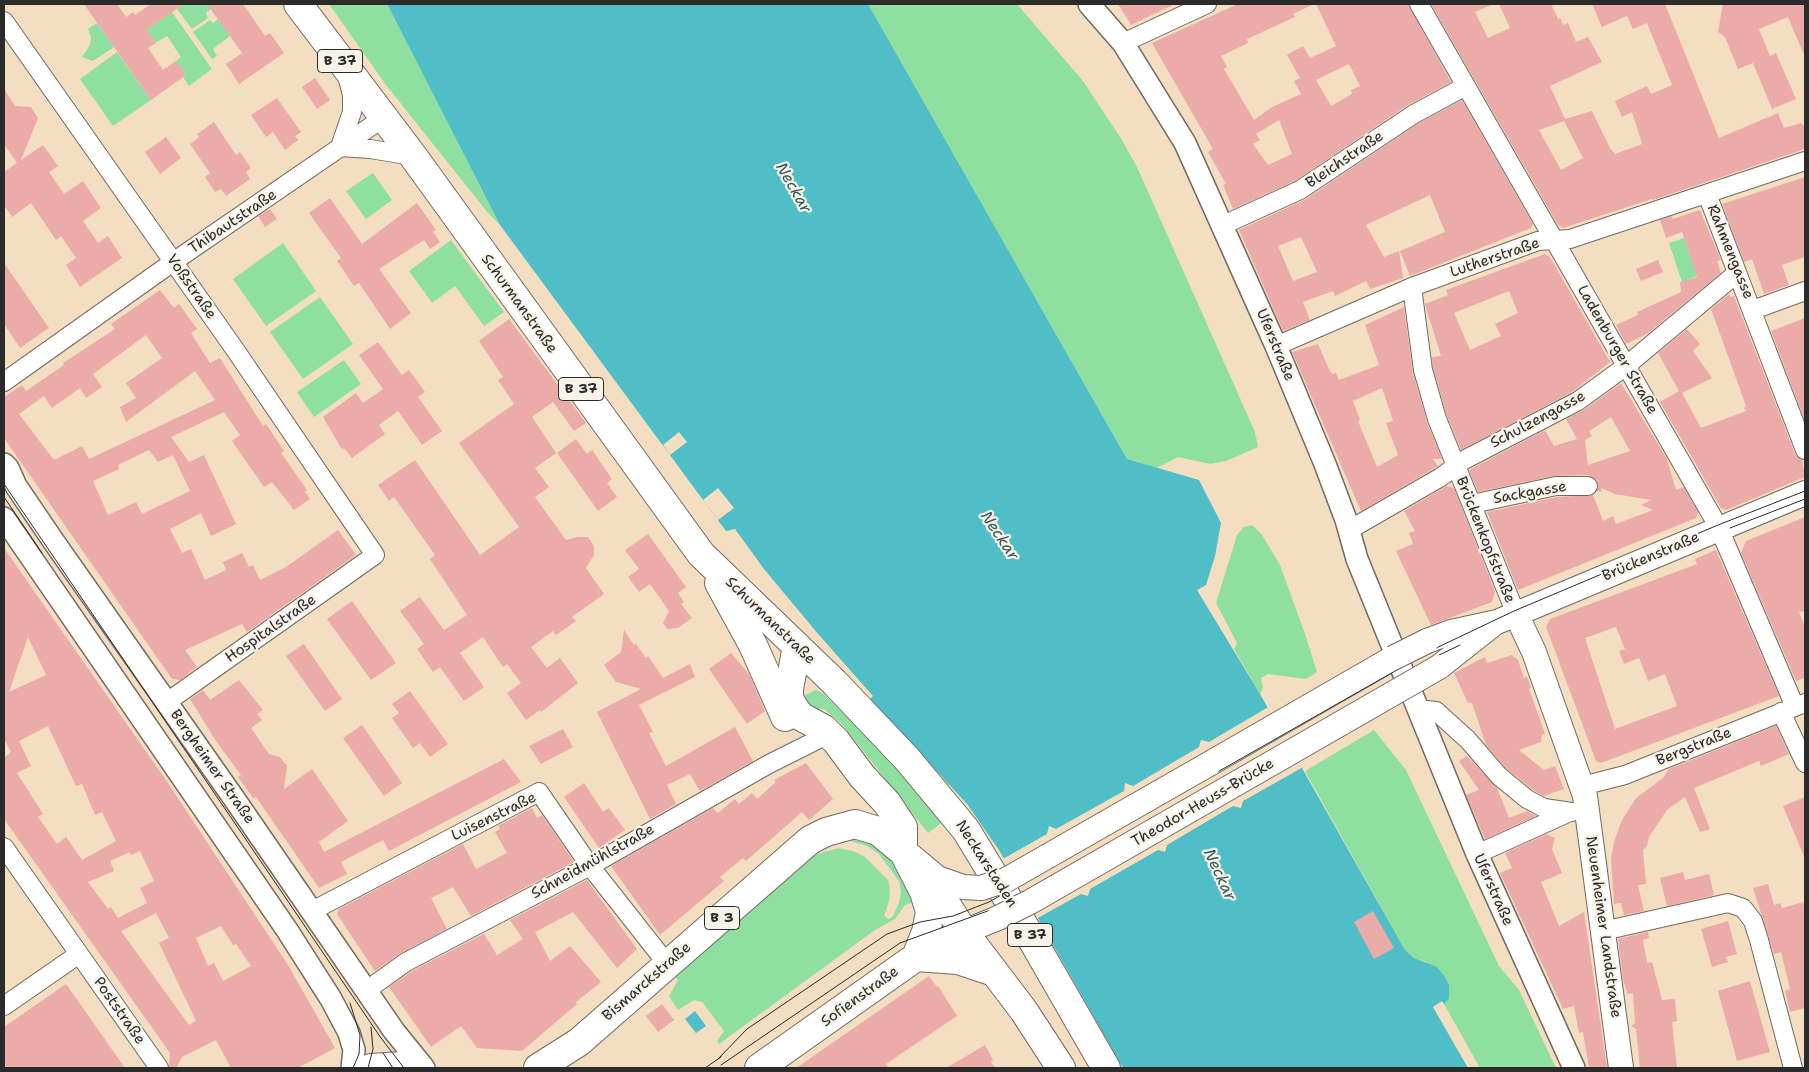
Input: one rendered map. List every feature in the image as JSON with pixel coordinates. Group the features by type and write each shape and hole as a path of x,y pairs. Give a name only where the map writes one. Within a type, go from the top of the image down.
{"main road":[{"name":"Schurmanstraße","path":"298,4 412,156 701,554 834,682"},
{"name":"Brückenstraße","path":"1428,641 1451,632 1506,618 1805,492"},
{"path":"701,554 754,645 787,722 819,742 862,776 899,820 904,835 903,851 930,906 930,921 916,956 958,960 994,972"},
{"name":"Brückenstraße","path":"1439,667 1506,618"},
{"name":"Brückenkopfstraße","path":"1506,618 1534,652 1582,786"},
{"name":"Theodor-Heuss-Brücke","path":"932,876 963,887 981,888 1006,880 1385,663 1428,641"},
{"path":"797,646 789,689 790,699 794,710 800,716 824,730 819,742"},
{"name":"Theodor-Heuss-Brücke","path":"964,932 1030,902 1439,667"},
{"path":"794,710 798,691 806,682 816,680 834,682"},
{"name":"Neckarstaden","path":"834,682 908,760 966,830 1026,929 1106,1068"},
{"path":"862,776 865,805 855,824 878,831 932,876 946,904 964,932 1024,1011 1061,1068"},
{"name":"Neuenheimer Landstraße","path":"1582,786 1579,810 1603,931 1621,1068"},
{"name":"Bismarckstraße","path":"538,1068 579,1042 810,840 826,832 855,824"},
{"name":"Sofienstraße","path":"759,1068 916,956 964,932"},
{"path":"371,1068 413,1068"}],"street":[{"name":"Uferstraße","path":"1089,4 1122,43 1185,143 1276,346 1325,464 1349,530 1357,559 1427,710 1477,854 1574,1068"},
{"path":"1122,43 1207,4"},
{"name":"Ladenburger Straße","path":"1418,4 1719,528 1794,707 1805,763"},
{"name":"Voßstraße","path":"4,21 375,555"},
{"path":"344,66 352,95 352,112 340,147 370,149 412,156"},
{"name":"Bleichstraße","path":"1221,226 1300,190 1414,114 1464,86"},
{"name":"Thibautstraße","path":"4,382 173,262 383,118"},
{"name":"Lutherstraße","path":"1276,346 1412,287 1538,241 1570,239 1805,162"},
{"name":"Rahmengasse","path":"1707,194 1805,450"},
{"name":"Schulzengasse","path":"1349,530 1455,466 1578,401 1626,366 1737,274"},
{"name":"Brückenkopfstraße","path":"1412,287 1418,343 1426,385 1455,466 1472,504 1506,618"},
{"name":"Rahmengasse","path":"1753,310 1805,291"},
{"name":"Bergheimer Straße","path":"4,464 8,468 16,486 54,542 367,990 394,1030 413,1068"},
{"name":"Sackgasse","path":"1472,504 1556,486 1588,486"},
{"name":"Bergheimer Straße","path":"4,518 287,930 331,999 345,1024 354,1050 352,1068"},
{"name":"Hospitalstraße","path":"167,702 375,555"},
{"name":"Bergstraße","path":"1582,786 1625,774 1794,707"},
{"name":"Uferstraße","path":"1427,710 1468,740 1514,790 1544,808 1579,810"},
{"name":"Schneidmühlstraße","path":"367,990 406,962 588,862 819,742"},
{"name":"Luisenstraße","path":"312,911 539,792 588,862 668,965"},
{"path":"1477,854 1579,810"},
{"name":"Poststraße","path":"4,847 159,1068"},
{"path":"1603,931 1728,903 1743,908 1753,921 1759,940 1793,1068"},
{"path":"4,1006 78,954"}],"green space":[{"path":"184,4 207,4 211,9 206,13 208,18 192,29 177,9"},
{"path":"329,4 387,4 500,225 488,213 386,85"},
{"path":"868,4 1017,4 1083,81 1122,140 1137,167 1255,432 1258,447 1226,461 1210,464 1178,457 1157,468 1127,459"},
{"path":"172,12 212,69 189,86 183,77 186,75 176,61 181,57 167,36 155,43 146,30"},
{"path":"218,19 230,36 213,49 217,56 212,59 193,32 210,20 213,23"},
{"path":"97,23 114,47 93,61 82,57 90,45 91,37 88,29"},
{"path":"117,52 151,100 113,126 80,79"},
{"path":"373,173 392,200 366,219 346,191"},
{"path":"1684,238 1697,276 1682,282 1669,243"},
{"path":"451,240 504,312 484,326 455,286 432,303 409,271"},
{"path":"283,243 316,291 266,326 233,279"},
{"path":"320,297 353,344 303,379 270,332"},
{"path":"344,360 361,384 314,417 297,392"},
{"path":"1252,525 1262,535 1280,565 1317,672 1306,679 1268,674 1261,678 1263,688 1260,694 1234,649 1237,643 1216,603 1237,535 1244,527"},
{"path":"816,690 823,693 900,771 943,822 928,833 841,723 824,709 812,710 803,701 805,695"},
{"path":"1374,730 1406,770 1499,966 1519,990 1556,1068 1480,1068 1444,1004 1449,999 1426,962 1414,958 1405,950 1305,771"},
{"path":"848,835 871,841 889,856 900,870 914,902 905,905 895,919 875,930 719,1044 717,1041 724,1031 702,1002 694,1000 678,1010 669,996 678,980 673,974 814,855 838,848 853,851 865,857 888,880 890,890 889,901 884,916 889,919 893,916 899,903 901,891 899,881 878,853 867,846 847,840"}],"water":[{"name":"Neckar","path":"387,4 868,4 1127,459 1199,480 1221,523 1215,556 1206,585 1197,590 1260,694 1405,950 1414,958 1437,967 1445,977 1449,985 1449,999 1444,1004 1442,1001 1433,1007 1468,1068 1123,1068 999,850 967,804 870,699 873,696 764,569 735,529 726,531 500,225"},
{"path":"695,1011 706,1026 696,1033 685,1019"}],"pier":[{"path":"679,432 687,442 670,455 663,445"},
{"path":"718,488 734,508 718,520 703,500"},
{"path":"1270,706 1305,766 1243,801 1241,808 1233,806 1167,845 1165,852 1158,850 1090,889 1088,896 1081,894 1036,919 1001,860 1047,834 1049,826 1056,829 1124,791 1125,783 1133,786 1199,747 1201,740 1209,742"}],"building":[{"path":"84,4 117,4 126,17 133,12 135,15 151,4 184,4 146,30 156,43 148,48 163,70 176,61 186,75 151,100"},
{"path":"207,4 243,4 265,36 270,33 284,53 239,84 226,64 242,53"},
{"path":"1118,4 1175,4 1131,25"},
{"path":"1238,4 1314,4 1293,14 1295,17 1247,39 1248,43 1221,56 1227,67 1224,69 1254,120 1272,107 1301,94 1294,81 1300,78 1287,55 1303,46 1310,58 1336,46 1316,4 1408,4 1451,82 1408,105 1295,181 1233,209 1223,185 1226,184 1208,152 1213,149 1152,43","holes":["1349,64 1360,86 1351,90 1352,94 1331,106 1316,80","1279,120 1292,154 1268,165 1253,144 1260,140 1256,134"]},
{"path":"1431,4 1493,4 1475,12 1488,38 1510,28 1499,4 1551,4 1563,25 1568,23 1576,42 1588,37 1602,62 1550,86 1565,119 1592,111 1610,148 1615,154 1642,144 1632,112 1622,117 1615,101 1647,86 1651,94 1672,85 1647,23 1633,29 1627,16 1602,27 1592,4 1665,4 1719,138 1778,113 1784,128 1801,123 1805,127 1805,149 1563,228 1558,225","holes":["1564,121 1583,158 1561,170 1539,130"]},
{"path":"1723,4 1805,4 1805,57 1788,17 1759,29 1770,56 1776,53 1796,99 1772,109 1753,63 1738,69 1725,37 1718,32"},
{"path":"315,78 330,100 317,109 302,87"},
{"path":"4,89 15,106 31,107 38,118 21,160 43,145 58,166 49,172 64,194 83,181 101,208 83,221 98,243 108,236 122,258 80,287 66,265 76,258 61,236 56,240 31,203 12,217 4,205 4,172 17,163 4,144"},
{"path":"277,98 301,132 295,136 298,140 285,150 273,132 266,137 251,115"},
{"path":"1462,100 1533,224 1531,228 1410,276 1400,251 1445,232 1430,195 1366,225 1384,257 1399,251 1403,278 1370,289 1366,281 1335,296 1333,291 1303,302 1310,320 1283,331 1239,230 1306,199 1419,123","holes":["1301,237 1317,272 1293,281 1278,246"]},
{"path":"214,122 236,155 240,152 251,168 246,172 250,179 226,196 221,189 215,192 205,177 210,173 190,144 199,137 197,134"},
{"path":"166,137 181,158 160,174 145,152"},
{"path":"1805,177 1805,257 1782,265 1789,285 1764,294 1752,259 1744,262 1722,204"},
{"path":"330,198 362,244 417,203 436,230 433,232 440,242 430,249 424,240 379,269 411,313 390,329 359,283 354,286 337,261 341,258 309,213"},
{"path":"270,209 277,219 265,227 258,216"},
{"path":"1700,210 1721,260 1717,261 1721,273 1647,334 1626,344 1616,325 1638,315 1637,312 1681,292 1680,282 1697,277 1682,232 1666,238 1660,220 1672,216 1673,219"},
{"path":"1545,254 1550,257 1610,362 1572,392 1461,450 1447,416 1433,368 1432,357 1441,356 1425,304 1448,295 1446,290","holes":["1509,291 1518,313 1495,324 1501,336 1470,350 1454,313"]},
{"path":"1658,260 1663,272 1641,281 1636,269"},
{"path":"4,263 49,328 20,348 4,324"},
{"path":"160,290 174,308 179,304 197,329 191,333 210,363 220,358 263,426 266,424 284,451 281,453 307,490 305,492 310,499 294,510 272,482 264,487 232,441 240,435 224,412 171,437 189,462 204,455 236,524 211,536 201,513 170,529 182,553 191,549 205,580 226,570 223,562 242,553 249,567 253,565 260,580 286,567 338,530 356,555 247,632 242,624 185,650 197,667 180,680 172,679 4,438 4,397 22,385 26,391 64,365 63,363 115,329 111,324","holes":["146,335 162,358 126,383 136,398 120,407 126,422 195,371 215,400 89,459 82,446 54,460 19,414 44,396 52,408 80,388 86,398 102,387 93,374","149,450 158,462 173,455 190,491 142,514 136,502 108,515 93,481 119,469 118,465"]},
{"path":"1729,294 1730,297 1734,296 1795,454 1802,460 1805,477 1726,510 1721,508 1660,402 1679,391 1658,353 1687,329 1700,344 1693,351 1712,378 1682,393 1701,428 1746,411 1744,408 1746,406 1711,309"},
{"path":"1404,307 1413,373 1427,422 1442,459 1433,459 1438,466 1361,511 1292,352 1318,344 1332,374 1336,373 1339,380 1379,365 1365,325","holes":["1382,388 1393,421 1386,423 1398,455 1377,467 1358,421 1360,420 1353,401"]},
{"path":"1805,318 1805,421 1771,331"},
{"path":"509,319 586,423 574,431 553,402 532,417 556,453 535,468 549,487 535,497 566,540 588,537 594,546 594,555 586,568 604,594 572,617 576,621 556,635 553,631 531,647 547,668 560,658 578,683 541,712 540,710 526,720 507,693 521,683 507,664 503,667 483,637 460,653 484,687 464,701 440,667 433,672 417,649 424,644 400,611 420,597 444,630 467,615 430,559 435,555 394,497 389,501 378,485 415,460 480,555 519,527 459,443 514,404 498,380 503,377 479,341"},
{"path":"378,342 402,375 409,370 425,392 418,397 442,431 422,445 398,411 379,425 385,434 352,458 345,449 341,448 323,417 356,393 363,403 383,389 359,355"},
{"path":"1621,383 1667,459 1676,490 1684,487 1698,512 1696,518 1518,590 1487,512 1557,497 1593,495 1603,521 1613,516 1616,524 1653,510 1641,505 1651,500 1615,494 1601,488 1602,492 1597,491 1597,480 1588,475 1554,476 1478,492 1469,470 1545,430 1554,446 1577,439 1566,419 1584,410","holes":["1611,417 1630,451 1588,465 1585,440 1592,436 1589,431"]},
{"path":"576,439 587,454 592,450 612,479 607,483 617,497 598,511 557,453"},
{"path":"1447,486 1454,488 1495,591 1492,602 1431,625 1396,551 1413,544 1409,533 1415,531 1404,511"},
{"path":"1805,517 1805,611 1799,612 1805,627 1805,678 1796,681 1741,553 1746,541"},
{"path":"648,534 686,587 678,593 684,602 681,604 692,618 678,628 667,629 663,623 669,611 650,584 639,592 628,577 639,569 625,550"},
{"path":"4,548 168,783 288,965 335,1048 298,1068 231,1068 216,1040 182,1057 176,1068 169,1068 170,1053 4,819 4,754 5,757 11,752 4,739","holes":["28,637 46,675 9,692","48,726 76,786 82,784 95,815 102,812 116,841 82,860 66,837 57,844 38,817 43,814 17,773 31,766 19,741","140,851 154,881 140,888 147,903 118,918 111,907 108,909 88,882 114,871 110,861 130,852 131,855","156,913 169,938 159,943 196,1021 189,1025 121,931","221,926 233,945 236,944 251,966 223,981 214,963 208,966 196,938"]},
{"path":"1716,550 1779,696 1601,763 1596,761 1546,627 1550,619 1697,564 1695,559","holes":["1616,627 1625,649 1619,651 1624,664 1639,658 1648,681 1665,674 1677,706 1615,729 1585,638"]},
{"path":"352,601 396,663 371,680 327,619"},
{"path":"624,630 646,658 648,656 663,678 690,664 695,677 639,705 653,732 649,733 666,766 735,727 753,761 700,791 690,774 667,785 676,804 650,819 597,712 641,689 616,682 604,665 621,652"},
{"path":"304,644 342,699 325,711 286,656"},
{"path":"731,653 749,674 765,711 747,724 709,669"},
{"path":"1512,655 1518,660 1524,678 1527,677 1531,688 1529,689 1545,734 1542,735 1541,742 1519,750 1544,770 1555,766 1564,789 1544,796 1533,790 1506,768 1486,745 1472,703 1468,703 1454,673 1485,657 1487,663"},
{"path":"239,680 263,710 257,714 262,720 251,728 269,754 280,757 287,766 284,789 312,769 348,821 319,842 324,852 504,759 521,782 389,851 383,840 341,862 347,874 319,888 256,797 253,798 238,777 241,775 216,741 190,699 203,690 210,700"},
{"path":"410,691 448,744 430,757 420,743 413,748 392,718 399,713 392,704"},
{"path":"362,725 402,783 384,796 343,738"},
{"path":"1776,726 1789,754 1761,766 1759,761 1694,788 1710,829 1700,832 1685,797 1667,810 1649,837 1647,846 1643,850 1646,884 1638,885 1644,911 1624,915 1621,903 1614,904 1611,859 1614,842 1622,820 1636,798 1663,778 1669,769"},
{"path":"563,729 573,747 541,764 529,746"},
{"path":"1467,756 1497,788 1509,818 1527,811 1536,816 1485,839 1466,795 1479,790 1459,761"},
{"path":"806,763 833,799 809,820 802,812 746,861 743,858 720,877 724,881 660,935 611,866 713,808 718,813 735,799 739,804 752,793 757,799 776,782 774,780"},
{"path":"584,783 603,812 609,808 625,830 599,848 564,797"},
{"path":"1805,797 1805,859 1783,806"},
{"path":"532,808 537,818 542,815 574,862 471,916 453,887 431,898 447,929 401,953 375,971 337,914 339,909 463,844 476,869 507,853 495,832 500,829 498,826"},
{"path":"1547,834 1555,838 1552,849 1562,873 1541,882 1559,926 1584,912 1607,1068 1589,1068 1583,1032 1579,1033 1574,1006 1563,1009 1500,873 1512,868 1505,853"},
{"path":"1683,872 1685,880 1709,874 1714,895 1667,906 1660,878"},
{"path":"587,880 637,949 617,968 573,912 535,932 550,961 570,946 601,982 522,1051 477,1048 461,1026 431,1047 389,987 412,971 484,934 497,955 523,939 510,920"},
{"path":"1768,884 1774,905 1780,903 1782,908 1803,902 1805,910 1805,1008 1790,1012 1785,991 1790,989 1781,952 1774,954 1753,888"},
{"path":"1373,911 1394,948 1374,959 1354,922"},
{"path":"1728,921 1737,954 1726,957 1728,962 1712,967 1701,929"},
{"path":"1648,932 1649,938 1643,940 1647,963 1652,962 1662,1000 1675,999 1677,1021 1672,1022 1677,1068 1640,1068 1636,1029 1631,1026 1635,1023 1633,993 1628,994 1623,980 1618,939"},
{"path":"929,976 938,986 957,1016 886,1064 889,1068 796,1068"},
{"path":"1750,981 1770,1052 1737,1061 1718,991"},
{"path":"66,984 125,1068 4,1068 4,1027"},
{"path":"662,1004 674,1020 658,1032 646,1016"},
{"path":"985,1045 995,1068 946,1068"}],"tram line":[{"path":"4,484 381,1038 404,1068"},
{"path":"717,1060 747,1029 887,934 920,922 953,916 989,902 1432,650 1514,611 1718,525 1805,491"},
{"path":"4,497 42,553"},
{"path":"1730,528 1805,499"},
{"path":"721,1065 900,943 993,909 1435,657 1460,645"},
{"path":"350,1003 360,1035 359,1054 353,1068"},
{"path":"368,1068 373,1049 371,1027"},
{"path":"383,1053 393,1068"},
{"path":"705,1068 721,1057"}]}
